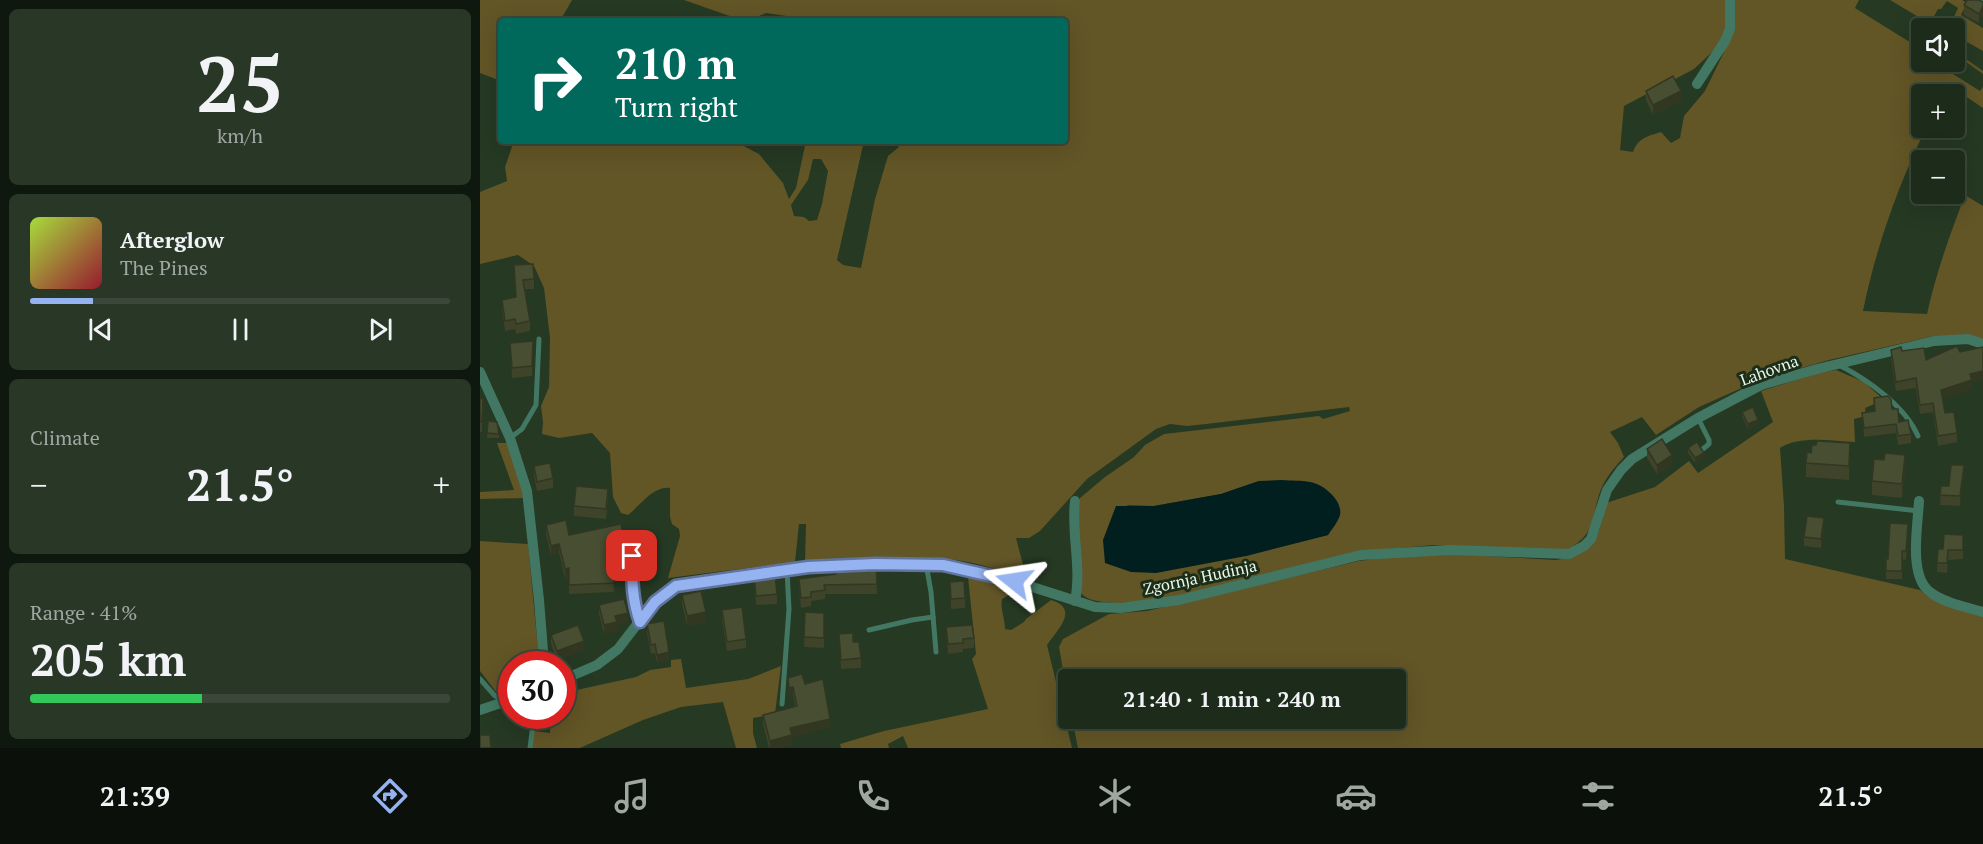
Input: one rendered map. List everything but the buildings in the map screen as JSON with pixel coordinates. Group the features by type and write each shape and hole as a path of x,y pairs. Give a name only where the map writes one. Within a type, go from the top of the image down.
{"street":[{"path":"1697,84 1725,41 1730,29 1730,0"},
{"name":"Lahovna","path":"1602,504 1607,490 1632,459 1698,418 1761,385 1934,341 1968,339 1983,344"},
{"path":"480,372 510,438 527,491 543,651"},
{"path":"1075,501 1073,518 1076,533 1077,572 1075,601"},
{"name":"Zgornja Hudinja","path":"576,674 597,665 618,649 655,602 676,586 808,567 926,564 943,565 998,576 1095,607 1121,608 1179,600 1361,555 1449,550 1569,554 1584,546 1591,539 1602,504"},
{"path":"1919,506 1916,562 1920,580 1929,592 1953,603 1983,612"},
{"path":"480,710 498,704"}],"lane":[{"path":"510,438 522,429 536,405 539,339"},
{"path":"1838,364 1865,378 1880,391 1914,426 1918,436"},
{"path":"1698,418 1709,440 1709,444 1702,449"},
{"path":"1838,502 1919,506"},
{"path":"632,556 632,585 635,608 640,622"},
{"path":"926,564 936,652"},
{"path":"782,704 789,609 787,570"},
{"path":"869,630 912,620 933,618"},
{"path":"480,679 498,697"},
{"path":"530,748 532,729"}],"shaded area":[{"path":"480,0 572,0 562,18 498,18 498,80 480,73"},
{"path":"684,0 1727,0 1728,25 1719,44 1710,54 1694,69 1624,106 1620,150 1633,152 1635,147 1648,136 1661,132 1671,143 1680,138 1684,116 1705,91 1724,52 1733,0 1859,0 1855,8 1911,43 1911,72 1950,72 1980,91 1983,87 1983,108 1965,96 1965,84 1911,84 1911,138 1921,138 1916,150 1911,150 1911,161 1889,217 1874,264 1863,311 1927,314 1944,254 1962,204 1965,204 1965,195 1983,206 1983,340 1934,336 1829,360 1762,379 1699,407 1656,435 1642,417 1610,432 1624,457 1610,473 1602,487 1587,533 1566,550 1433,545 1355,552 1148,601 1105,602 1086,597 1081,593 1078,586 1076,562 1080,498 1134,457 1145,445 1164,434 1319,416 1323,419 1350,411 1349,407 1187,426 1170,424 1156,429 1087,479 1040,531 1029,538 1016,538 1027,580 974,563 938,558 881,557 805,562 806,524 799,524 795,562 668,578 680,536 679,529 672,524 670,517 670,488 652,493 628,515 621,513 613,497 610,453 592,433 559,438 542,434 541,406 549,387 550,338 544,288 534,266 518,255 480,264 480,192 507,181 505,167 513,144 740,144 759,154 783,183 789,199 796,188 805,144 863,144 837,260 843,265 861,268 875,199 888,156 899,147 896,144 1068,144 1068,18 800,18 766,13 759,18 735,18","holes":["813,159 821,159 828,171 817,220 809,221 804,217 794,216 791,205 808,180","1259,481 1340,514 1328,535 1246,556 1126,505 1154,506 1221,494"]},
{"path":"1890,0 1962,0 1967,3 1961,15 1983,28 1983,51 1967,42 1965,45 1965,18 1954,17 1958,8 1947,1 1941,9 1938,9 1933,18 1920,18"},
{"path":"1965,58 1983,71 1983,74 1965,61"},
{"path":"1836,370 1864,382 1884,400 1865,408 1866,416 1854,419 1855,442 1806,440 1780,448 1785,559 1920,590 1927,596 1983,616 1983,748 1078,748 1074,729 1406,729 1406,669 1063,669 1059,647 1063,639 1109,614 1147,611 1359,561 1434,553 1556,560 1569,557 1587,548 1593,542 1601,525 1606,503 1655,487 1689,461 1698,473 1773,422 1761,391 1818,373"},
{"path":"497,443 508,443 525,498 480,499 480,492 514,490"},
{"path":"480,541 528,544 538,651 498,651 498,693 480,671"},
{"path":"968,577 1015,586 1017,596 1009,595 1002,599 1005,629 1011,630 1024,622 1051,600 1060,604 1064,609 1064,621 1047,645 1058,690 1058,729 1067,729 1072,748 908,748 903,736 888,744 889,748 841,748 840,744 884,731 988,709 972,659 976,654"},
{"path":"681,659 686,688 748,679 781,666 775,714 753,718 753,733 757,748 736,748 723,702 681,707 643,720 580,748 532,748 533,731 550,733 550,729 576,729 576,690 636,677 650,670 671,667 671,660"}],"water":[{"path":"1282,480 1315,483 1335,498 1340,515 1328,535 1246,556 1156,573 1131,572 1105,563 1103,540 1116,506 1154,506 1221,494 1259,481"}],"route":[{"path":"632,556 632,585 635,608 640,622 655,602 676,586 808,567 875,564 943,565 1014,581"}]}
